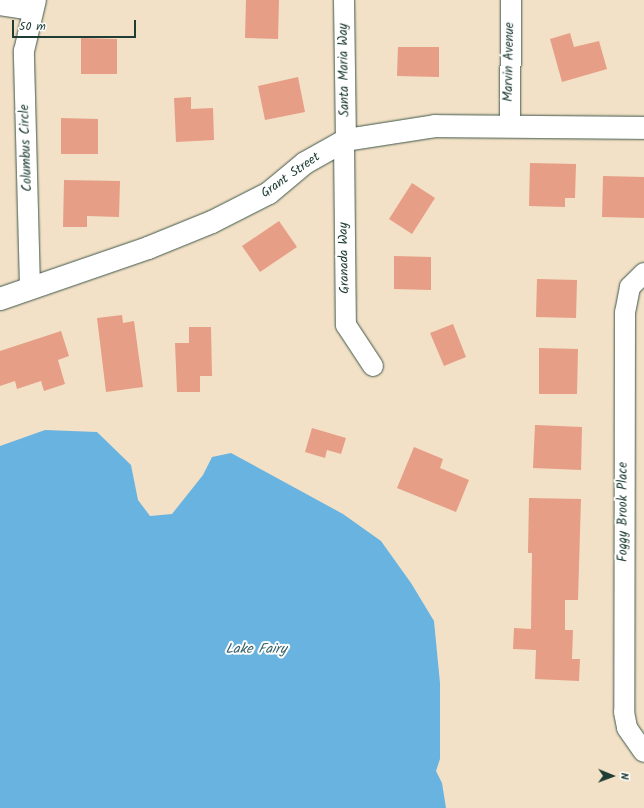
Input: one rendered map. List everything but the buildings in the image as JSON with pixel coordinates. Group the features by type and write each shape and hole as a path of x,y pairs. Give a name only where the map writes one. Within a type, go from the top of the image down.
{"street":[{"name":"Santa Maria Way","path":"344,0 345,141"},
{"name":"Marvin Avenue","path":"510,125 511,0"},
{"name":"Columbus Circle","path":"0,5 34,5 24,51 30,288"},
{"name":"Grant Street","path":"0,300 30,288 148,248 212,222 269,194 305,163 345,141 435,126 510,125 644,128"},
{"name":"Granada Way","path":"345,141 346,325 374,366"},
{"name":"Foggy Brook Place","path":"644,273 630,287 625,312 624,696 627,728 644,752"}],"water":[{"name":"Lake Fairy","path":"45,430 97,432 131,465 138,500 150,516 172,514 203,475 212,457 231,453 343,514 381,541 411,583 434,621 440,683 440,759 436,771 442,783 446,808 0,808 0,446"}]}
